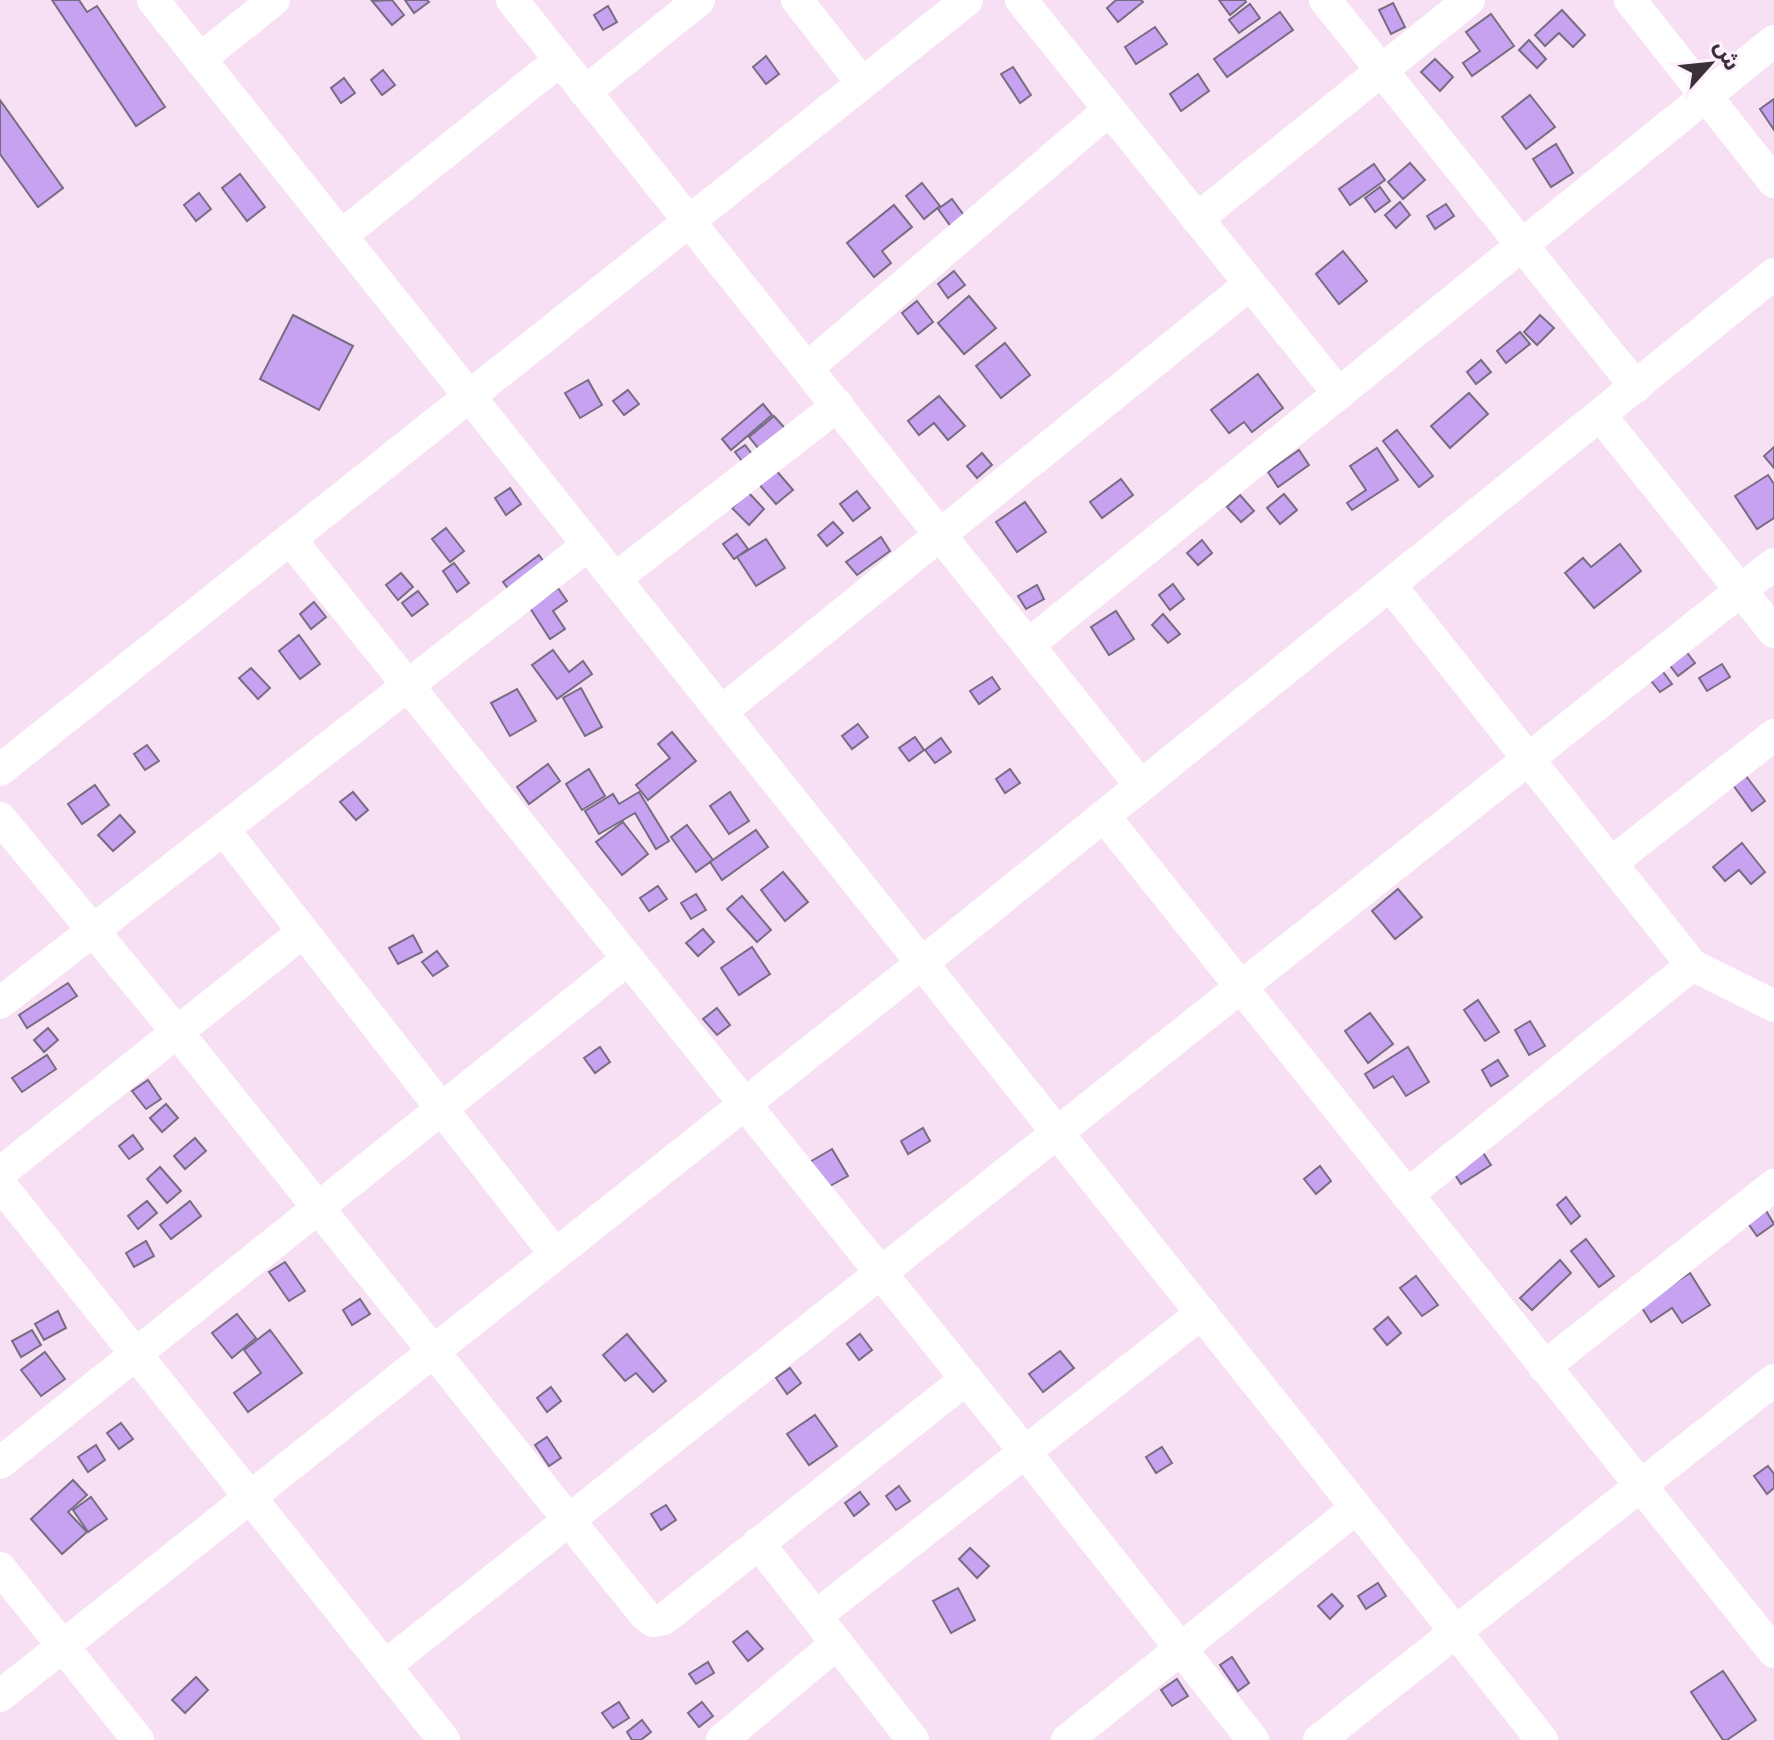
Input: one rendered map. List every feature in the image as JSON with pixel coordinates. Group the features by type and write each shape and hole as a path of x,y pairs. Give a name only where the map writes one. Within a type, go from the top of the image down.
{"street":[{"path":"153,0 1542,1740"},
{"path":"200,59 274,0"},
{"path":"512,0 1141,786"},
{"path":"585,92 699,0"},
{"path":"797,0 862,83"},
{"path":"0,770 967,0"},
{"path":"1021,0 1339,394"},
{"path":"1325,0 1636,387"},
{"path":"1197,219 1469,0"},
{"path":"1630,0 1774,182"},
{"path":"1028,645 1774,41"},
{"path":"341,236 560,60"},
{"path":"807,368 1109,110"},
{"path":"0,1696 922,963 1774,274"},
{"path":"721,712 1250,284"},
{"path":"616,578 838,405"},
{"path":"1600,415 1774,632"},
{"path":"290,539 1253,1740"},
{"path":"0,1003 588,545"},
{"path":"385,1666 1774,564"},
{"path":"1390,585 1692,965 1774,1006"},
{"path":"1611,863 1774,735"},
{"path":"1104,816 1774,1652"},
{"path":"0,818 177,1032 645,1615 653,1621 664,1619 966,1379"},
{"path":"224,830 555,1254"},
{"path":"0,1173 303,932"},
{"path":"0,1463 628,959"},
{"path":"1407,1195 1692,965"},
{"path":"0,1184 444,1740"},
{"path":"1544,1367 1774,1185"},
{"path":"816,1616 1202,1313"},
{"path":"1319,1740 1774,1380"},
{"path":"1067,1740 1355,1509"},
{"path":"758,1543 913,1740"},
{"path":"0,1568 138,1740"},
{"path":"734,1736 837,1643"}],"building":[{"path":"52,0 79,0 87,12 97,6 165,107 136,126"},
{"path":"392,0 404,15 392,25 372,1"},
{"path":"405,0 427,0 429,2 414,13"},
{"path":"1116,0 1143,2 1118,22 1107,8"},
{"path":"1219,0 1245,0 1246,2 1230,15"},
{"path":"1393,3 1405,27 1391,34 1379,10"},
{"path":"1250,4 1260,18 1239,33 1229,20"},
{"path":"608,6 617,22 603,30 594,15"},
{"path":"1562,10 1585,35 1573,47 1559,33 1545,46 1535,35"},
{"path":"1280,12 1293,30 1227,77 1214,59"},
{"path":"1491,14 1514,46 1472,76 1463,63 1480,51 1466,32"},
{"path":"1155,27 1167,44 1136,64 1125,47"},
{"path":"1529,40 1546,59 1537,68 1519,50"},
{"path":"766,56 779,74 766,84 753,67"},
{"path":"1435,59 1453,77 1440,91 1421,72"},
{"path":"1013,67 1031,95 1020,103 1001,74"},
{"path":"383,70 395,85 382,95 371,80"},
{"path":"1198,74 1209,91 1181,111 1170,94"},
{"path":"344,78 355,93 341,103 331,88"},
{"path":"1530,95 1555,127 1526,149 1502,117"},
{"path":"1774,99 1774,130 1760,109"},
{"path":"0,100 63,188 38,207 0,154"},
{"path":"1556,144 1573,173 1551,187 1533,159"},
{"path":"1410,163 1425,180 1403,199 1388,182"},
{"path":"1374,164 1385,180 1350,205 1339,189"},
{"path":"240,174 265,207 247,221 222,188"},
{"path":"922,183 940,206 924,219 906,196"},
{"path":"1380,187 1390,201 1375,212 1365,198"},
{"path":"199,193 211,209 196,221 184,205"},
{"path":"952,199 966,218 952,228 938,209"},
{"path":"1400,202 1410,215 1396,228 1385,215"},
{"path":"1446,204 1454,216 1435,229 1427,216"},
{"path":"894,205 912,227 882,251 891,263 874,277 847,243"},
{"path":"1343,251 1367,281 1339,304 1316,274"},
{"path":"954,271 965,285 948,298 938,284"},
{"path":"969,296 996,328 964,354 938,323"},
{"path":"917,301 933,322 918,334 902,313"},
{"path":"293,315 353,346 319,410 260,379"},
{"path":"1540,315 1554,328 1537,345 1524,332"},
{"path":"1520,332 1530,344 1506,363 1497,351"},
{"path":"1005,343 1030,375 1001,398 976,366"},
{"path":"1481,360 1491,372 1476,384 1467,372"},
{"path":"1258,374 1283,408 1252,432 1244,422 1229,433 1211,410"},
{"path":"588,380 602,405 580,418 565,393"},
{"path":"628,390 639,404 624,415 613,401"},
{"path":"1469,393 1488,414 1450,448 1431,426"},
{"path":"939,396 965,426 948,440 934,423 919,435 908,421"},
{"path":"763,404 772,415 731,450 722,439"},
{"path":"774,416 798,443 772,465 749,437"},
{"path":"1397,430 1433,476 1419,487 1383,441"},
{"path":"745,445 758,462 748,469 735,452"},
{"path":"1774,447 1774,468 1764,456"},
{"path":"1377,448 1398,480 1352,510 1347,503 1366,490 1350,466"},
{"path":"1299,450 1309,465 1278,487 1268,472"},
{"path":"982,453 992,465 977,478 967,466"},
{"path":"775,469 793,490 776,504 758,483"},
{"path":"1768,475 1774,484 1774,518 1757,529 1735,496"},
{"path":"1121,479 1133,495 1102,518 1090,502"},
{"path":"510,488 521,504 506,515 495,498"},
{"path":"857,491 870,508 853,521 840,504"},
{"path":"748,492 764,509 749,525 732,508"},
{"path":"1284,494 1297,510 1280,524 1267,508"},
{"path":"1240,495 1254,511 1241,522 1227,507"},
{"path":"1025,502 1046,532 1017,552 996,522"},
{"path":"833,522 843,533 827,546 818,535"},
{"path":"446,528 464,551 450,562 432,539"},
{"path":"737,534 748,549 734,559 723,544"},
{"path":"881,537 890,551 857,575 846,562"},
{"path":"766,539 785,568 756,586 737,557"},
{"path":"1202,540 1212,553 1198,565 1187,553"},
{"path":"1620,544 1641,571 1594,608 1565,573 1583,558 1591,567"},
{"path":"539,555 557,580 522,607 503,582"},
{"path":"454,563 469,583 457,592 443,571"},
{"path":"401,573 413,587 398,600 386,585"},
{"path":"1173,584 1184,599 1170,610 1159,595"},
{"path":"1037,585 1044,599 1026,609 1018,596"},
{"path":"558,588 567,601 553,611 565,629 550,639 530,608"},
{"path":"418,591 428,604 412,616 402,603"},
{"path":"314,602 326,617 311,629 300,614"},
{"path":"1116,611 1134,639 1109,655 1091,627"},
{"path":"1163,614 1180,634 1168,643 1152,625"},
{"path":"299,635 320,664 300,679 279,651"},
{"path":"553,650 569,672 583,661 592,674 557,699 532,665"},
{"path":"1685,650 1695,663 1678,676 1668,663"},
{"path":"1722,664 1730,677 1707,691 1699,678"},
{"path":"251,668 270,688 258,699 239,678"},
{"path":"1661,669 1672,684 1660,692 1648,677"},
{"path":"992,677 1000,689 979,704 970,691"},
{"path":"581,688 602,727 585,736 563,698"},
{"path":"517,689 536,721 510,736 491,703"},
{"path":"858,724 868,737 852,749 842,736"},
{"path":"672,732 696,761 648,800 636,785 670,758 658,744"},
{"path":"915,737 924,750 909,761 899,748"},
{"path":"941,738 951,752 935,763 925,750"},
{"path":"147,745 159,761 145,770 134,754"},
{"path":"548,764 560,781 529,804 517,787"},
{"path":"589,769 605,796 582,810 566,784"},
{"path":"1010,769 1020,783 1005,793 996,779"},
{"path":"1746,776 1765,801 1752,811 1733,785"},
{"path":"95,785 109,805 82,824 68,804"},
{"path":"353,792 368,810 356,820 340,802"},
{"path":"639,792 669,841 656,849 635,813 599,834 585,811 613,794 619,804"},
{"path":"730,792 749,821 729,834 710,806"},
{"path":"120,815 135,832 113,851 98,835"},
{"path":"623,822 648,854 622,875 596,842"},
{"path":"687,825 713,860 696,872 671,837"},
{"path":"756,830 768,847 722,880 710,862"},
{"path":"1742,843 1765,872 1751,884 1739,870 1725,881 1713,867"},
{"path":"783,872 808,902 785,921 761,890"},
{"path":"658,886 667,899 649,911 640,898"},
{"path":"1398,889 1422,917 1395,939 1372,911"},
{"path":"696,894 706,910 691,919 681,903"},
{"path":"742,896 771,930 757,942 727,909"},
{"path":"703,929 714,942 698,956 686,943"},
{"path":"413,935 422,952 398,964 389,948"},
{"path":"752,947 770,974 739,995 721,968"},
{"path":"437,951 448,966 433,976 422,962"},
{"path":"68,983 77,996 27,1028 19,1015"},
{"path":"1478,1000 1499,1032 1485,1041 1464,1010"},
{"path":"717,1008 730,1025 717,1035 703,1019"},
{"path":"1370,1013 1393,1044 1368,1063 1345,1031"},
{"path":"1530,1021 1545,1046 1529,1055 1515,1030"},
{"path":"48,1028 58,1040 44,1052 34,1040"},
{"path":"600,1047 610,1062 595,1073 584,1058"},
{"path":"1408,1047 1429,1082 1406,1096 1393,1076 1374,1088 1365,1074"},
{"path":"47,1055 56,1069 22,1092 12,1078"},
{"path":"1498,1060 1508,1076 1491,1086 1482,1070"},
{"path":"148,1080 161,1099 146,1109 132,1091"},
{"path":"166,1104 178,1118 162,1132 150,1118"},
{"path":"923,1128 930,1141 908,1154 901,1141"},
{"path":"133,1135 143,1149 129,1159 119,1146"},
{"path":"195,1138 206,1151 185,1169 174,1156"},
{"path":"832,1149 848,1176 823,1190 808,1163"},
{"path":"1482,1151 1491,1165 1461,1184 1452,1170"},
{"path":"1320,1166 1331,1181 1316,1194 1304,1179"},
{"path":"160,1167 181,1191 167,1203 147,1179"},
{"path":"1566,1197 1580,1216 1571,1224 1557,1205"},
{"path":"147,1201 157,1213 138,1229 128,1216"},
{"path":"190,1201 201,1216 171,1239 160,1225"},
{"path":"1765,1209 1774,1224 1757,1236 1747,1222"},
{"path":"1586,1239 1614,1276 1599,1287 1571,1251"},
{"path":"146,1241 154,1256 134,1267 126,1253"},
{"path":"1560,1260 1571,1273 1532,1310 1520,1298"},
{"path":"285,1262 305,1291 289,1301 269,1272"},
{"path":"1690,1273 1710,1305 1682,1323 1672,1308 1651,1322 1640,1305"},
{"path":"1416,1276 1438,1305 1422,1316 1400,1288"},
{"path":"360,1299 370,1314 352,1325 343,1310"},
{"path":"58,1311 66,1328 44,1340 35,1324"},
{"path":"237,1314 256,1338 232,1358 212,1333"},
{"path":"1388,1317 1401,1333 1387,1345 1374,1329"},
{"path":"32,1330 41,1345 21,1357 12,1341"},
{"path":"270,1330 302,1373 248,1412 234,1393 261,1373 244,1350"},
{"path":"627,1334 666,1381 653,1392 636,1373 625,1381 603,1355"},
{"path":"860,1334 872,1350 859,1360 847,1344"},
{"path":"1060,1351 1074,1368 1043,1392 1029,1374"},
{"path":"45,1352 65,1379 41,1396 21,1370"},
{"path":"790,1368 801,1383 787,1394 776,1378"},
{"path":"551,1387 561,1401 547,1412 537,1398"},
{"path":"815,1415 837,1446 809,1465 787,1434"},
{"path":"121,1423 133,1439 119,1449 107,1433"},
{"path":"547,1437 561,1458 549,1466 535,1445"},
{"path":"96,1445 105,1460 88,1472 78,1457"},
{"path":"1162,1447 1172,1463 1156,1473 1146,1457"},
{"path":"1768,1466 1774,1474 1774,1488 1767,1494 1754,1476"},
{"path":"73,1480 87,1495 68,1512 87,1532 62,1554 31,1519"},
{"path":"899,1486 910,1501 896,1510 886,1496"},
{"path":"860,1492 869,1504 854,1516 845,1503"},
{"path":"91,1497 107,1519 88,1532 73,1510"},
{"path":"666,1505 676,1520 661,1530 651,1514"},
{"path":"970,1548 989,1566 977,1578 959,1559"},
{"path":"1378,1583 1386,1596 1366,1609 1358,1596"},
{"path":"958,1588 975,1620 951,1633 933,1601"},
{"path":"1332,1594 1343,1606 1330,1619 1318,1606"},
{"path":"747,1631 763,1649 748,1661 733,1642"},
{"path":"1232,1657 1249,1683 1238,1691 1220,1665"},
{"path":"708,1662 714,1673 696,1684 689,1674"},
{"path":"1723,1671 1756,1720 1727,1740 1723,1740 1691,1692"},
{"path":"196,1677 208,1690 185,1713 172,1700"},
{"path":"1177,1679 1188,1696 1172,1706 1161,1690"},
{"path":"619,1702 629,1718 613,1728 602,1713"},
{"path":"702,1702 713,1716 699,1727 688,1713"},
{"path":"642,1720 651,1732 641,1740 632,1740 627,1732"}]}
